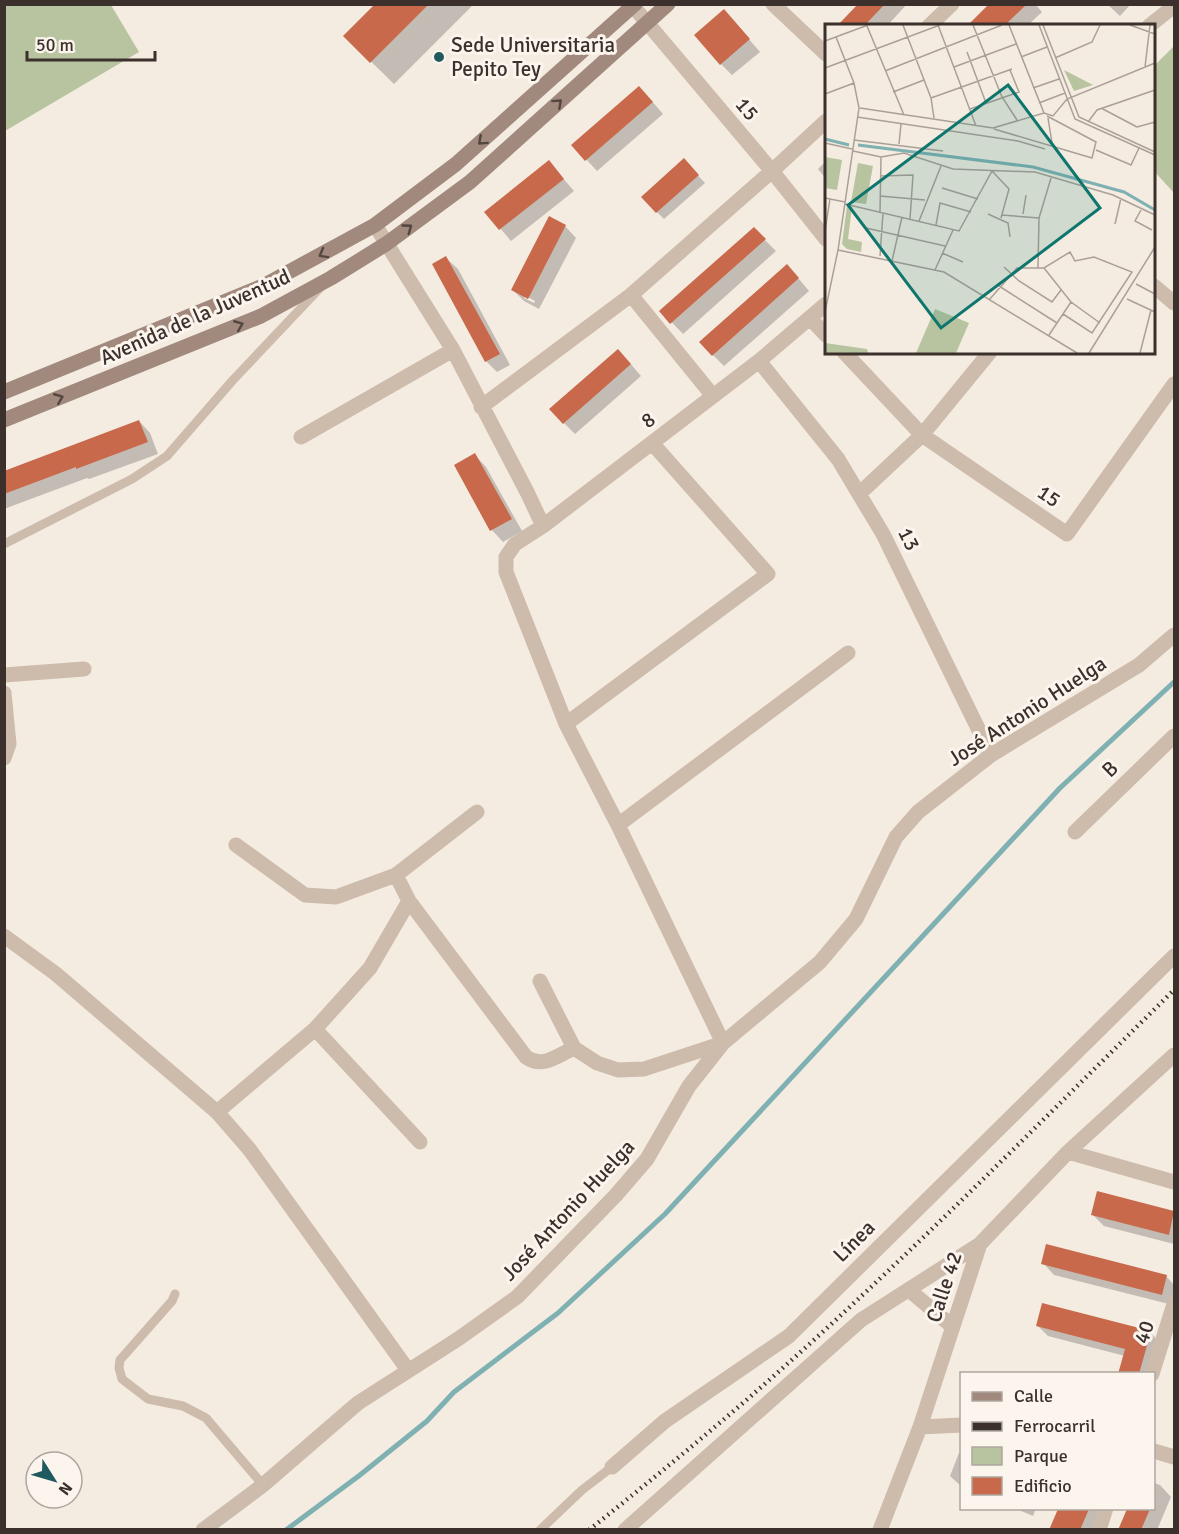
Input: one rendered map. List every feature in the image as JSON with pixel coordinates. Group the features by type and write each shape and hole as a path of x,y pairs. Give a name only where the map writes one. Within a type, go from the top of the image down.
{"main road":[{"name":"Avenida de la Juventud","path":"4,420 261,316 331,278 386,244 470,182 668,4"},
{"name":"Avenida de la Juventud","path":"4,392 263,286 375,225 456,164 634,5"},
{"path":"456,164 470,182"}],"street":[{"path":"773,4 825,53"},
{"path":"931,24 952,4"},
{"name":"15","path":"634,5 647,24 772,171 825,238"},
{"path":"1152,24 1174,6"},
{"path":"481,407 630,295 772,171 825,121"},
{"path":"375,225 453,350 543,526"},
{"path":"1155,287 1174,303"},
{"path":"630,295 713,396"},
{"name":"8","path":"566,724 506,572 506,557 515,544 543,526 759,361 825,305"},
{"path":"810,318 825,334"},
{"path":"301,437 453,350"},
{"name":"15","path":"846,354 922,435 1067,534 1174,384"},
{"path":"859,494 922,435 988,354"},
{"name":"13","path":"759,361 838,459 883,534 991,755"},
{"path":"540,981 574,1048 597,1063 618,1070 644,1069 723,1043 618,825 566,724 768,574 652,443"},
{"name":"José Antonio Huelga","path":"203,1530 263,1485 358,1403 458,1339 517,1297 616,1195 647,1159 689,1086 723,1043 820,962 856,919 896,837 918,812 991,755 1139,664 1174,635"},
{"path":"618,825 848,653"},
{"path":"4,675 84,669"},
{"path":"4,693 9,744 4,758"},
{"name":"B","path":"1075,832 1174,736"},
{"path":"236,845 305,895 336,897 396,875 477,812"},
{"path":"396,875 409,901 526,1057 542,1064 574,1048"},
{"path":"217,1112 315,1029 370,968 409,901"},
{"path":"4,936 56,974 217,1112 250,1149 408,1370"},
{"name":"Línea","path":"612,1467 665,1421 789,1335 1174,956"},
{"path":"315,1029 420,1142"},
{"name":"Calle 42","path":"880,1530 920,1427 980,1244 1068,1152 1174,1055"},
{"path":"1068,1152 1174,1182"},
{"path":"625,1530 861,1320 980,1244"},
{"path":"909,1290 953,1327"},
{"name":"40","path":"1153,1372 1172,1323 1174,1304"},
{"path":"920,1427 960,1425"},
{"path":"1155,1451 1174,1456"},
{"path":"1099,1530 1106,1510"}],"lane":[{"path":"4,544 132,479 167,456 233,380 331,278"},
{"path":"175,1294 172,1301 120,1360 119,1368 122,1379 148,1399 183,1406 206,1418 263,1485"},
{"name":"Línea","path":"540,1530 582,1490 612,1467"}],"green space":[{"path":"5,4 111,5 139,52 5,131"},
{"path":"1174,46 1174,193 1155,172 1155,65"}],"building":[{"path":"375,4 429,4 370,63 343,36"},
{"path":"858,4 885,4 866,24 839,24"},
{"path":"989,4 1027,4 1006,24 969,24"},
{"path":"724,9 750,39 720,65 694,35"},
{"path":"639,86 653,102 585,161 571,145"},
{"path":"684,158 699,175 656,213 641,197"},
{"path":"549,160 564,179 499,230 484,212"},
{"path":"549,216 566,225 528,299 511,290"},
{"path":"754,227 766,239 670,324 659,311"},
{"path":"446,256 500,354 485,362 432,264"},
{"path":"787,264 799,278 712,356 699,342"},
{"path":"618,349 631,364 563,424 549,409"},
{"path":"139,420 148,442 4,494 4,471"},
{"path":"475,453 512,519 490,531 454,465"},
{"path":"1097,1191 1174,1211 1169,1235 1091,1215"},
{"path":"1046,1244 1167,1275 1162,1295 1041,1264"},
{"path":"1042,1303 1151,1331 1140,1372 1119,1372 1125,1349 1036,1326"},
{"path":"1058,1510 1089,1510 1080,1530 1049,1530"},
{"path":"1127,1510 1150,1510 1141,1530 1118,1530"}],"waterway":[{"path":"286,1530 360,1475 427,1421 454,1392 558,1313 665,1214 1060,788 1174,682"}],"railway":[{"path":"589,1530 731,1413 860,1298 1174,990"}],"place":[{"name":"Sede Universitaria Pepito Tey","path":"439,57"}]}
